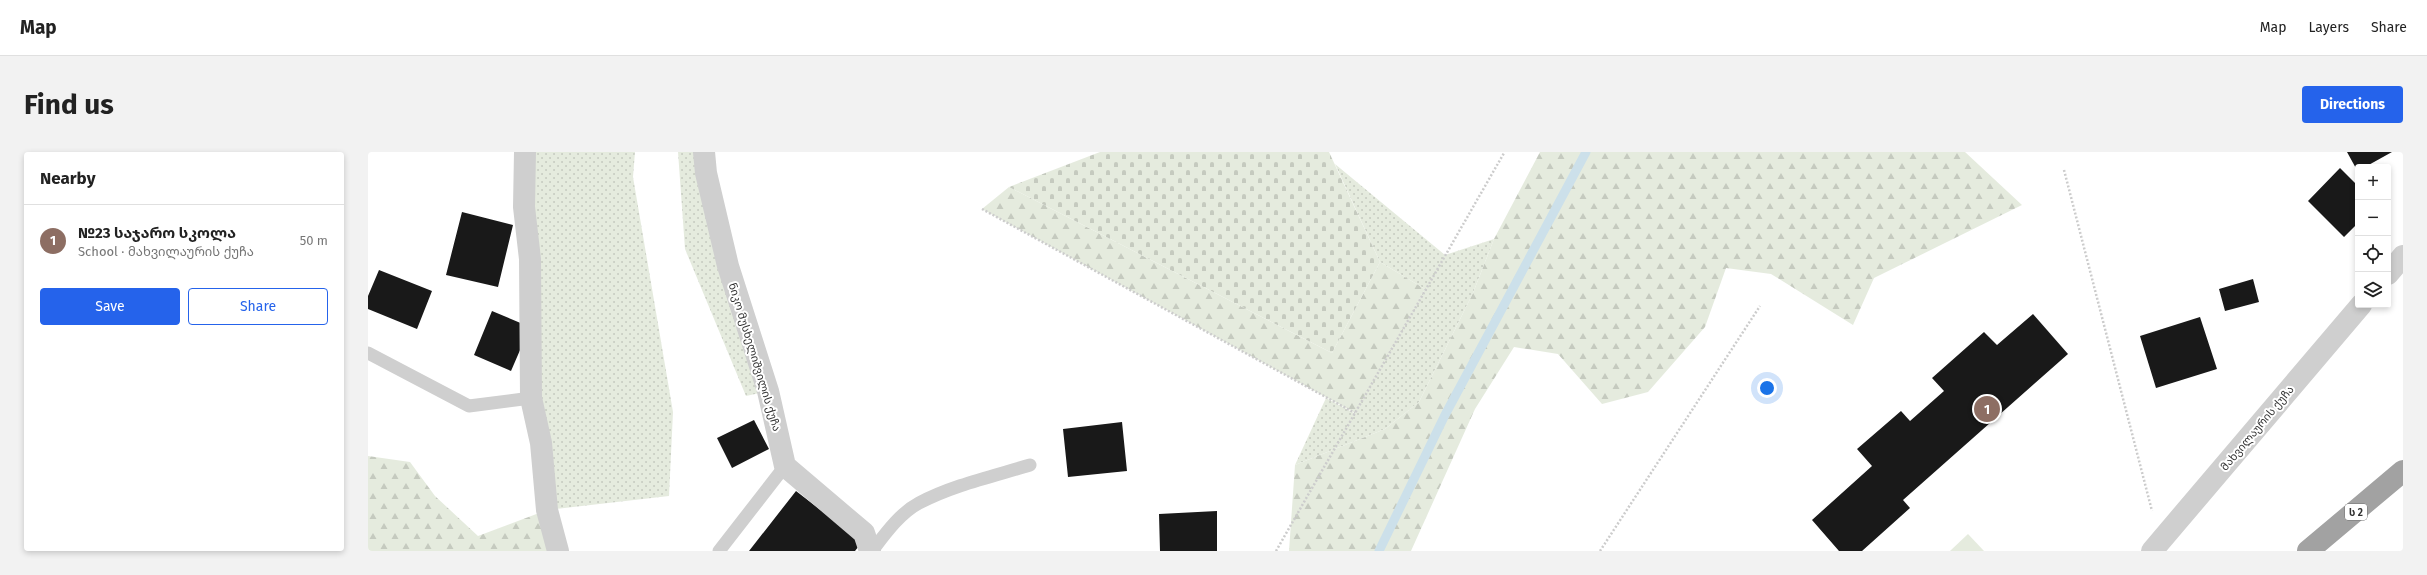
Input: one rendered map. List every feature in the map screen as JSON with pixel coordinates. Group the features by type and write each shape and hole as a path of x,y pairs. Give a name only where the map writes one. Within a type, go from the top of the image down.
{"highway":[{"name":"ს 2","path":"2308,551 2403,471"}],"street":[{"path":"525,152 524,207 530,259 531,398 541,443 547,510 558,551"},
{"name":"ნიკო მუსხელიშვილის ქუჩა","path":"704,152 706,173 728,266 768,391 785,466"},
{"path":"2390,272 2403,256"},
{"name":"მახვილაურის ქუჩა","path":"2156,546 2358,308"},
{"path":"785,466 864,533 871,551"}],"lane":[{"path":"368,353 469,406 531,398"},
{"path":"871,551 891,527 918,503 1030,465"},
{"path":"719,551 785,466"}],"path":[{"path":"1276,551 1504,154"},
{"path":"2064,170 2156,546"},
{"path":"982,209 1355,413"},
{"path":"1600,551 1760,306"}],"green space":[{"path":"525,152 635,152 633,177 673,412 669,496 547,510"},
{"path":"678,152 704,152 768,391 746,396 685,249"},
{"path":"1100,152 1329,152 1380,262 1332,353 1009,187"},
{"path":"1540,152 1965,152 2022,205 1874,278 1853,325 1771,274 1726,268 1705,327 1648,392 1602,404 1558,354 1514,347 1475,409 1411,551 1289,551 1295,465 1385,429 1419,402 1473,293 1494,239"},
{"path":"1335,164 1445,255 1494,239 1473,293 1419,402 1385,429 1295,465 1326,398 1354,413 1425,289 1380,262"},
{"path":"1009,187 1332,353 1380,262 1425,289 1355,413 982,209"},
{"path":"368,456 410,462 435,496 478,536 547,510 558,551 368,551"},
{"path":"1968,534 1984,551 1950,551"}],"building":[{"path":"2347,152 2392,152 2370,164 2355,164 2355,167"},
{"path":"2340,168 2355,183 2355,226 2344,237 2308,201"},
{"path":"462,212 513,225 498,287 446,275"},
{"path":"379,270 432,291 417,329 368,309 368,296"},
{"path":"2253,279 2259,302 2225,311 2219,289"},
{"path":"492,311 530,327 511,371 474,355"},
{"path":"2033,314 2068,354 1903,500 1910,508 1862,551 1839,551 1812,520 1872,466 1857,449 1901,411 1910,421 1944,391 1932,378 1984,332 1997,345"},
{"path":"2200,317 2217,369 2156,388 2140,336"},
{"path":"754,420 769,449 732,468 717,438"},
{"path":"1122,422 1127,471 1068,477 1063,429"},
{"path":"796,491 862,542 855,551 749,551"},
{"path":"1217,511 1217,551 1160,551 1159,514"}],"waterway":[{"path":"1379,551 1445,415 1586,152"}],"place":[{"name":"№23 საჯარო სკოლა","path":"1987,409"}]}
